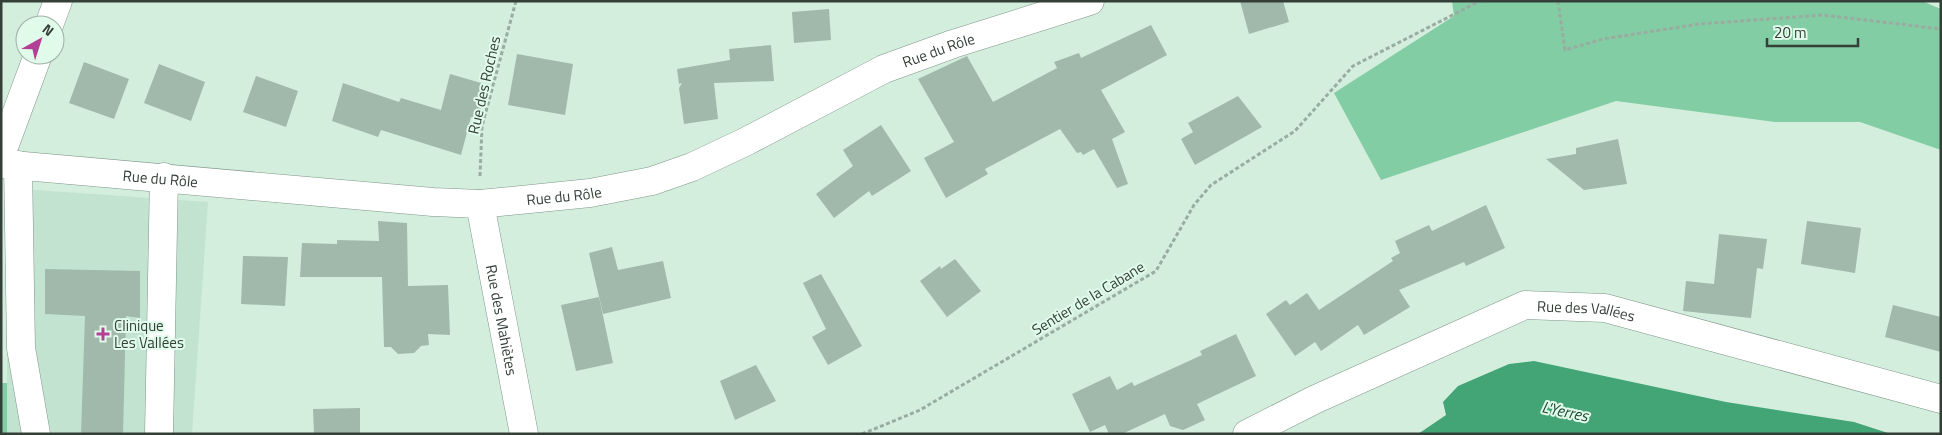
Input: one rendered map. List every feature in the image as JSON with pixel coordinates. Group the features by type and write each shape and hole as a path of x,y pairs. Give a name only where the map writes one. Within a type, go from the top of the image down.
{"street":[{"path":"53,15 58,1"},
{"name":"Rue du Rôle","path":"7,161 433,202 480,204 590,193 652,181 692,167 745,142 884,69 953,44 1090,1"},
{"path":"35,65 7,161 21,348 36,434"},
{"path":"159,434 164,177"},
{"name":"Rue des Mahiètes","path":"480,204 524,434"},
{"name":"Rue des Vallées","path":"1247,434 1314,400 1525,305 1605,308 1941,399"}],"path":[{"name":"Rue des Roches","path":"480,204 482,126 516,1"},
{"name":"Sentier de la Cabane","path":"862,434 920,410 1156,271 1194,205 1210,185 1294,131 1353,66 1480,1"},
{"path":"1558,1 1564,50 1603,39 1699,24 1823,16 1941,29"}],"shaded area":[{"path":"1452,1 1922,1 1941,9 1941,150 1860,122 1775,122 1616,101 1381,180 1334,93 1454,16"},
{"name":"Clinique Les Vallées","path":"7,188 208,202 192,434 7,434"},
{"path":"1,383 7,383 7,434 1,434"}],"water":[{"name":"L'Yerres","path":"1534,361 1726,402 1854,422 1891,434 1418,434 1446,415 1443,402 1458,386 1509,364"}],"building":[{"path":"1240,1 1283,1 1289,22 1249,34"},
{"path":"829,9 831,40 794,43 792,12"},
{"path":"1151,25 1167,55 1101,90 1125,132 1112,139 1128,184 1117,188 1094,149 1083,155 1081,152 1077,153 1060,129 985,169 988,174 946,198 924,158 954,142 918,79 967,56 993,102 1057,68 1054,62 1079,53 1081,58"},
{"path":"771,45 774,81 714,83 718,119 684,124 679,88 682,83 679,84 677,69 730,60 729,49"},
{"path":"517,54 573,64 565,115 508,105"},
{"path":"84,62 129,79 114,119 69,103"},
{"path":"159,64 205,82 191,121 144,103"},
{"path":"450,74 488,85 478,119 471,117 461,155 381,130 378,137 332,121 343,83 399,102 401,98 441,110"},
{"path":"256,76 298,91 286,127 243,112"},
{"path":"1238,96 1262,127 1195,165 1181,139 1193,132 1188,123"},
{"path":"881,125 911,171 872,196 869,191 834,218 816,194 853,166 843,150"},
{"path":"1618,139 1627,184 1584,190 1546,159 1576,154 1576,148"},
{"path":"1486,205 1505,248 1466,266 1464,262 1399,290 1410,307 1364,335 1358,325 1321,351 1315,342 1295,356 1266,314 1286,300 1290,305 1307,293 1319,310 1393,261 1391,258 1400,253 1395,241 1429,225 1432,231"},
{"path":"378,221 407,223 408,286 448,285 450,335 428,334 429,345 421,346 414,353 398,354 391,347 384,347 382,277 300,277 302,243 337,244 337,240 379,241"},
{"path":"1807,221 1861,228 1855,273 1801,264"},
{"path":"1719,234 1767,239 1763,269 1757,268 1751,318 1683,311 1686,281 1714,284"},
{"path":"612,247 618,270 663,261 671,298 603,314 589,253"},
{"path":"243,256 288,257 285,306 241,304"},
{"path":"955,259 981,291 947,317 920,281 940,266 941,269"},
{"path":"45,269 140,271 140,318 126,316 123,434 81,434 85,316 45,314"},
{"path":"821,274 862,346 828,365 812,337 826,329 803,283"},
{"path":"599,297 613,363 576,371 561,305"},
{"path":"1893,305 1941,317 1941,352 1885,337"},
{"path":"1236,334 1256,376 1197,404 1205,420 1183,430 1170,426 1165,414 1122,434 1109,434 1105,425 1090,432 1072,394 1110,376 1117,390 1132,382 1134,386 1202,355 1200,351"},
{"path":"756,365 776,401 735,420 720,381"},
{"path":"360,408 360,434 314,434 313,409"}],"place":[{"name":"Clinique Les Vallées","path":"103,334"}]}
